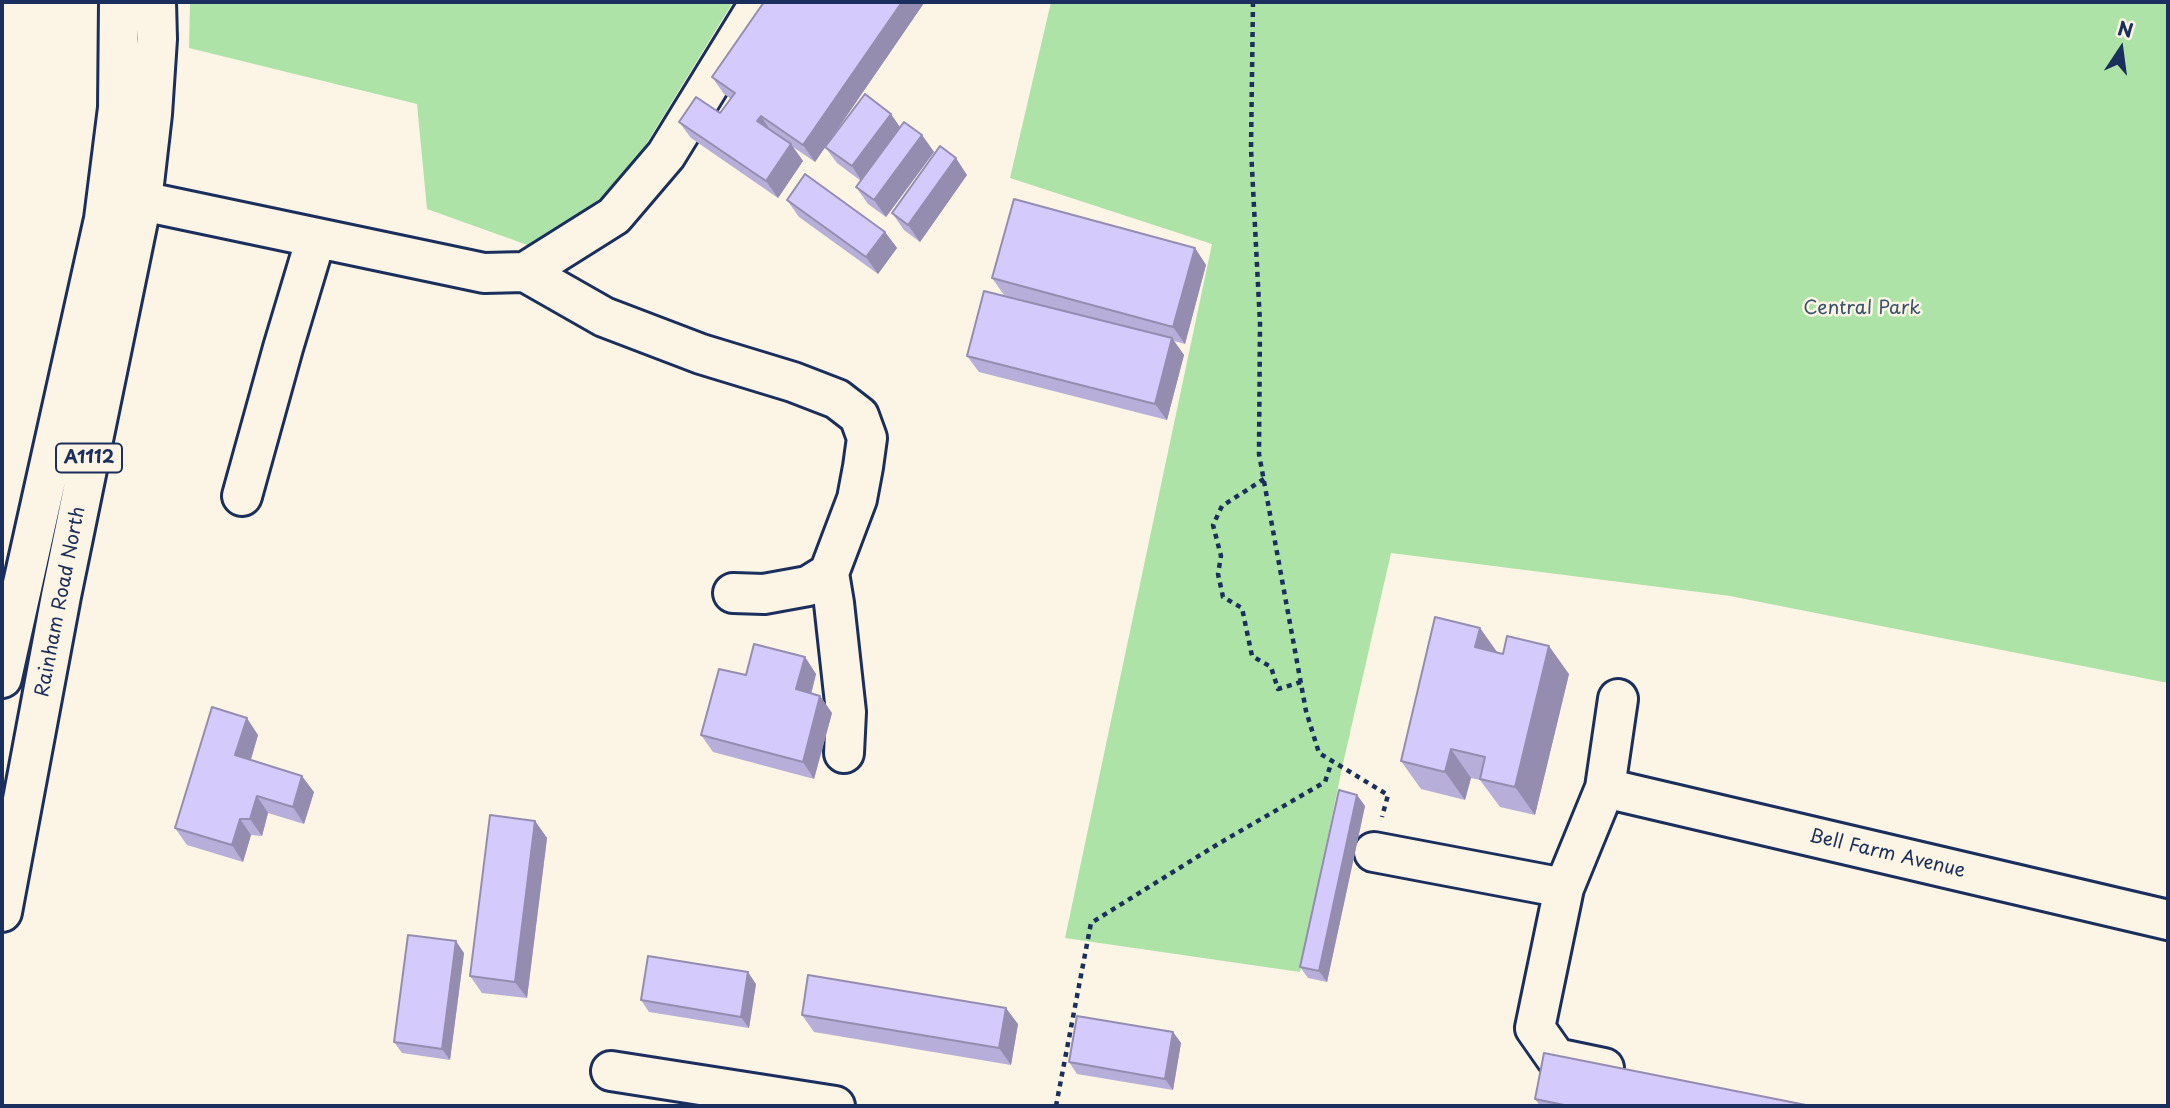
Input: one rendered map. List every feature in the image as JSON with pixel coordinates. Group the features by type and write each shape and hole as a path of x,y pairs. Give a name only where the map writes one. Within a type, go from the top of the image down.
{"main road":[{"name":"Rainham Road North","path":"2,678 104,219 118,108 119,2"},
{"name":"Rainham Road North","path":"2,912 61,596 142,201 154,89 156,2"},
{"path":"142,201 484,273 525,272 614,216 666,155 760,2"},
{"path":"242,496 316,238"},
{"path":"525,272 604,317 701,354 837,398 859,416 867,438 857,499 829,573 846,712 844,753"},
{"path":"733,593 764,594 808,586 829,573"},
{"path":"1618,699 1605,788 1564,888 1535,1028 1556,1058 1634,1074"},
{"name":"Bell Farm Avenue","path":"1605,788 2168,920"},
{"path":"1374,852 1564,888"},
{"path":"611,1071 835,1106"}],"path":[{"path":"1253,2 1251,149 1260,323 1259,454 1306,711 1319,753 1388,796 1374,852"},
{"path":"1264,479 1223,506 1213,525 1221,556 1218,573 1223,597 1242,608 1252,656 1271,667 1278,689 1301,682"},
{"path":"1056,1106 1091,923 1218,844 1325,782 1332,761"}],"green space":[{"path":"190,2 733,2 623,182 533,247 427,209 417,104 189,48"},
{"name":"Central Park","path":"1051,2 2168,2 2168,683 1730,596 1391,553 1342,768 1300,972 1065,938 1212,244 1010,178"}],"building":[{"path":"764,2 902,2 803,145 761,116 757,121 791,144 766,181 679,122 696,97 720,113 735,93 712,77"},
{"path":"865,94 891,114 852,166 825,147"},
{"path":"904,122 922,135 874,200 856,187"},
{"path":"940,146 956,158 908,225 892,213"},
{"path":"805,174 885,232 866,257 787,200"},
{"path":"1014,199 1195,248 1173,327 992,278"},
{"path":"984,291 1172,338 1155,404 967,356"},
{"path":"1435,617 1480,628 1475,647 1503,654 1507,636 1549,646 1515,787 1480,779 1485,757 1451,749 1445,772 1401,761"},
{"path":"754,644 805,657 796,689 820,696 803,762 701,735 719,669 746,675"},
{"path":"212,707 247,718 235,755 302,776 293,807 257,796 250,819 240,819 232,845 175,828"},
{"path":"1339,790 1357,795 1319,971 1300,967"},
{"path":"490,815 535,821 515,982 470,976"},
{"path":"408,935 456,941 442,1049 394,1042"},
{"path":"648,956 748,972 741,1017 641,1000"},
{"path":"808,975 1006,1008 999,1048 802,1015"},
{"path":"1077,1016 1173,1032 1165,1079 1069,1062"},
{"path":"1544,1053 1811,1106 1569,1106 1535,1099"}]}
